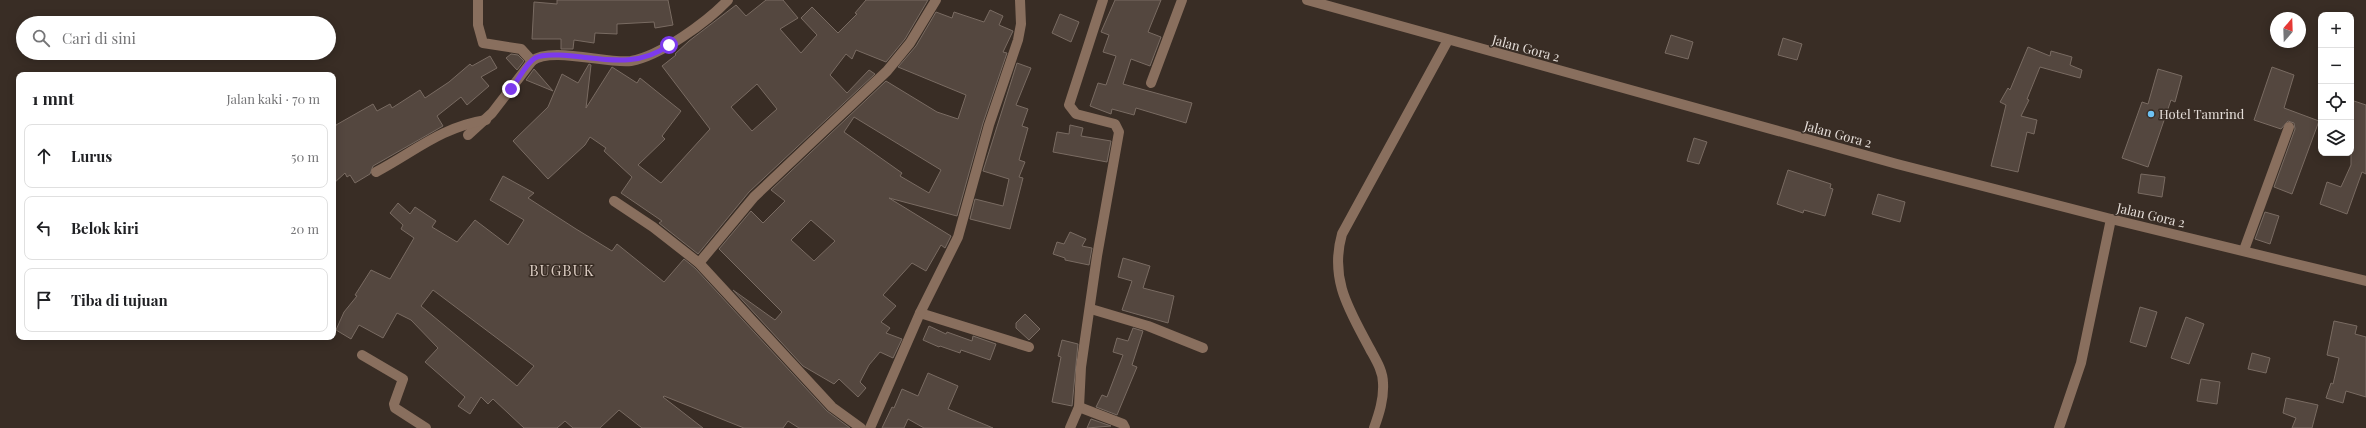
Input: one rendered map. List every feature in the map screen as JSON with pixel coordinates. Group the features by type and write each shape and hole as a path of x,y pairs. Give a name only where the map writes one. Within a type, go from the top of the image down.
{"street":[{"path":"478,0 478,25 483,43 521,49 532,61"},
{"path":"468,135 486,120 532,61 538,57 554,55 630,61 642,58 661,51 705,20 728,0"},
{"path":"699,263 754,196 887,71 910,43 936,0"},
{"path":"870,428 920,313 958,237 989,125 1018,40 1021,18 1020,0"},
{"path":"1070,428 1078,407 1081,367 1091,309 1104,211 1119,132 1115,124 1076,114 1069,105 1103,0"},
{"path":"1151,83 1182,0"},
{"name":"Jalan Gora 2","path":"1306,0 1889,162 2111,219 2244,250 2366,281"},
{"path":"1374,428 1381,408 1383,383 1379,366 1351,315 1342,292 1337,251 1342,234 1448,40"},
{"path":"376,172 441,132 454,127 486,120"},
{"path":"2244,250 2289,127"},
{"path":"614,201 675,243 699,263 832,407 862,428"},
{"path":"2059,428 2081,363 2111,219"},
{"path":"1091,309 1148,326 1203,348"},
{"path":"920,313 1029,347"},
{"path":"362,355 403,379 404,383 394,404 395,408 426,428"},
{"path":"1078,407 1123,424 1125,428"}],"building":[{"path":"557,0 668,0 673,25 655,28 654,22 617,24 617,34 595,33 594,43 574,40 573,49 561,49 561,39 532,39 534,2 557,4"},
{"path":"766,0 783,0 798,18 780,29 801,53 817,35 801,18 812,7 838,33 857,14 855,13 866,0 928,0 905,39 886,62 856,50 852,59 846,54 830,75 847,93 869,70 875,74 749,192 698,254 659,223 662,221 621,193 632,177 604,151 606,148 590,137 585,145 548,179 513,141 548,107 562,74 578,83 589,64 591,65 586,108 612,67 637,83 640,78 681,111 662,136 665,139 638,165 661,183 710,129 662,66 676,55 675,54 689,41 736,5 746,16","holes":["757,84 777,109 752,131 731,107"]},
{"path":"1115,0 1161,0 1148,32 1161,37 1150,66 1131,59 1123,84 1192,103 1186,123 1136,108 1134,115 1112,109 1111,114 1090,106 1098,83 1106,85 1116,56 1103,52 1109,35 1101,32"},
{"path":"990,10 1003,16 999,25 1013,31 1003,52 1007,53 983,123 957,216 889,198 951,236 945,248 941,245 926,271 912,263 883,295 896,306 881,322 890,328 886,333 902,339 893,358 880,352 869,365 860,382 866,388 858,397 839,379 834,384 803,366 733,290 775,320 782,312 719,249 751,211 763,223 785,201 771,190 886,81 937,112 958,119 966,95 898,67 916,46 936,12 952,18 954,12 984,22","holes":["854,117 941,170 929,193 900,176 902,173 844,132","811,220 835,241 814,261 791,240"]},
{"path":"1060,14 1079,22 1071,42 1052,33"},
{"path":"1671,35 1693,42 1688,59 1665,53"},
{"path":"1783,38 1802,44 1797,60 1778,55"},
{"path":"2028,47 2050,56 2051,51 2072,57 2070,65 2082,70 2080,78 2040,67 2027,99 2029,100 2021,116 2037,120 2034,134 2027,132 2018,172 1991,166 2006,105 2000,102 2008,88 2010,90"},
{"path":"511,54 518,55 524,61 517,70 506,58"},
{"path":"490,56 497,68 481,77 489,86 467,105 461,97 437,116 443,126 373,166 370,174 355,183 350,175 347,177 345,173 336,181 336,125 373,104 377,111 390,104 392,108 420,90 425,98 449,82 470,64 472,66"},
{"path":"1017,63 1031,68 1016,105 1028,109 1022,126 1028,128 1019,160 1025,162 1019,177 1023,178 1010,229 970,219 975,199 1003,206 1009,179 983,171"},
{"path":"2272,67 2294,75 2284,108 2318,121 2318,124 2292,194 2274,187 2295,129 2294,123 2288,121 2281,129 2254,120"},
{"path":"534,69 553,91 526,80"},
{"path":"2158,69 2182,76 2175,102 2171,100 2148,167 2122,158 2142,102 2148,104"},
{"path":"2354,101 2366,105 2366,174 2362,172 2347,214 2320,204 2327,182 2341,187 2351,165 2351,156 2354,156"},
{"path":"1070,125 1083,128 1081,136 1111,141 1107,162 1053,152 1057,132 1069,134"},
{"path":"1694,138 1707,142 1699,164 1687,161"},
{"path":"1788,170 1831,184 1830,188 1833,189 1825,216 1804,210 1803,213 1777,204"},
{"path":"2141,174 2165,177 2162,197 2138,193"},
{"path":"503,176 534,193 528,198 612,251 617,244 664,282 684,259 695,268 827,411 850,428 799,428 788,421 783,428 744,428 664,396 663,397 703,428 642,428 619,410 600,428 573,428 565,421 557,428 524,428 493,399 488,404 481,397 470,414 458,406 465,397 425,362 438,348 411,320 397,313 383,338 359,325 351,339 336,330 344,312 357,296 355,295 371,270 390,279 414,238 401,229 403,225 390,213 398,203 410,214 415,207 436,221 432,227 457,242 475,220 508,245 524,220 490,200","holes":["433,290 534,366 517,386 421,306"]},
{"path":"1878,194 1905,202 1900,222 1872,214"},
{"path":"2265,212 2279,216 2270,244 2255,239"},
{"path":"1070,232 1086,239 1082,246 1092,248 1089,265 1065,260 1065,258 1053,254 1057,242 1064,244"},
{"path":"1123,258 1150,266 1143,288 1174,296 1168,323 1122,310 1132,281 1118,277"},
{"path":"2140,307 2157,312 2146,347 2130,342"},
{"path":"1025,314 1040,329 1029,340 1016,328 1016,323"},
{"path":"2186,317 2204,324 2189,364 2171,358"},
{"path":"2334,321 2357,326 2355,334 2366,337 2366,397 2346,391 2343,403 2326,398 2331,383 2333,384 2339,358 2327,355"},
{"path":"929,326 946,334 947,332 972,341 973,336 996,344 990,360 961,350 960,353 940,346 939,347 923,340"},
{"path":"1133,328 1143,331 1132,365 1137,367 1117,415 1096,407 1102,395 1107,397 1123,355 1113,352 1117,338 1128,341"},
{"path":"1062,340 1078,344 1072,406 1052,402 1061,357 1058,356"},
{"path":"2252,353 2270,358 2266,373 2248,369"},
{"path":"928,373 958,386 948,409 993,428 924,428 908,419 904,428 882,428 892,407 894,408 902,389 918,396"},
{"path":"2201,379 2220,382 2217,404 2197,401"},
{"path":"2286,398 2318,405 2312,428 2292,428 2296,418 2283,413"},
{"path":"1091,419 1111,426 1087,428"}],"place":[{"name":"Hotel Tamrind","path":"2151,114"}],"district":[{"name":"BUGBUK","path":"562,271"}],"route":[{"path":"511,89 532,61 538,57 554,55 630,61 661,51 669,45"}]}
